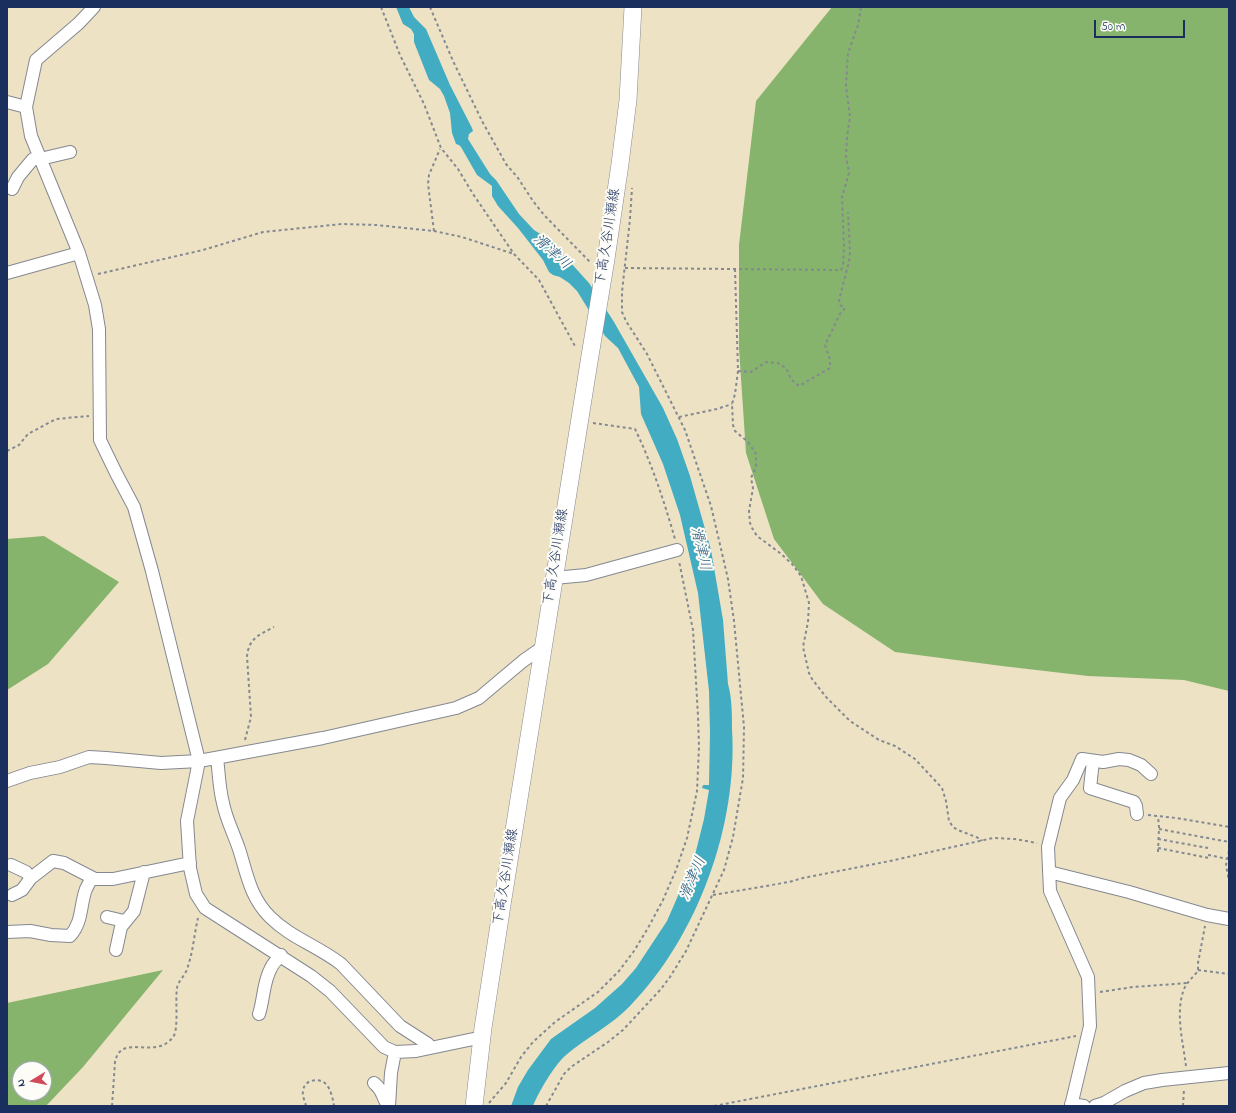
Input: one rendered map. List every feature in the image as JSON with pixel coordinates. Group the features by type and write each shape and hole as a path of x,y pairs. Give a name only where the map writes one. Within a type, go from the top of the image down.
{"main road":[{"name":"下高久谷川瀬線","path":"475,1105 483,1037 543,647 603,280 620,164 628,100 633,7"}],"street":[{"path":"94,7 79,23 36,60 26,107 31,136 79,253 95,305 99,329 100,440 134,507 152,571 200,761 187,820 190,863 196,894 205,908 281,955 330,991 384,1048 395,1052 416,1051 483,1037"},
{"path":"7,102 26,107"},
{"path":"12,189 12,176 32,159 40,159 70,152"},
{"path":"7,273 79,253"},
{"path":"554,578 586,575 677,550"},
{"path":"7,781 30,773 60,767 89,757 161,763 200,761 323,738 456,708 479,698 523,660 543,647"},
{"path":"217,758 223,803 239,850 246,877 251,889 262,906 270,916 290,934 332,957 400,1026 428,1044 430,1048"},
{"path":"1084,1106 1071,1105 1089,1034 1088,977 1050,891 1049,844 1060,798 1073,780 1082,758 1103,762 1119,759 1129,760 1141,764 1151,774"},
{"path":"1094,761 1090,788 1134,802 1137,814"},
{"path":"12,895 22,890 31,878 53,861 64,863 95,879 113,879 190,863"},
{"path":"11,865 26,872 31,878"},
{"path":"116,950 124,921 134,911 144,872"},
{"path":"1049,872 1129,892 1207,915 1229,919"},
{"path":"7,932 30,931 70,936 74,932 82,910 86,888 92,878"},
{"path":"107,916 124,921"},
{"path":"259,1014 263,1004 267,979 271,968 281,955"},
{"path":"389,1106 391,1073 395,1052"},
{"path":"1094,1106 1104,1103 1125,1091 1144,1083 1229,1073"},
{"path":"374,1083 384,1094 385,1102 389,1106"}],"path":[{"path":"381,7 400,55 424,104 441,148 458,169 473,194 514,254 539,280 579,352 589,359"},
{"path":"430,7 453,61 482,121 506,164 518,178 544,215 592,264 603,280"},
{"path":"625,268 841,270 843,266 844,248 842,197 849,173 846,157 850,117 846,86 847,60 858,25 861,7"},
{"path":"434,230 428,184 429,175 441,148"},
{"path":"546,1106 564,1074 571,1067 623,1030 661,989 686,951 724,870 733,837 743,778 744,727 735,629 728,579 711,506 685,430 647,354 622,312 622,292 630,219 631,183"},
{"path":"738,371 751,372 766,362 778,363 786,368 791,380 798,386 830,368 830,360 825,345 837,320 845,308 840,305 838,300 849,262 850,251 848,212"},
{"path":"87,277 204,250 263,232 342,224 376,225 434,230 462,237 514,254"},
{"path":"735,269 738,371 732,404 733,425 735,431 748,442 756,454 756,462 751,478 753,488 749,510 752,528 757,536 780,552 801,576 809,602 808,622 802,647 812,679 850,721 879,740 895,746 915,759 942,788 946,801 949,821 953,827 981,839 982,841"},
{"path":"679,417 717,409 732,404"},
{"path":"7,451 19,445 28,434 56,419 100,415"},
{"path":"475,1105 488,1104 506,1083 521,1056 537,1038 555,1022 598,992 634,951 663,900 676,870 687,838 697,791 698,716 693,630 677,550 664,504 651,467 635,429 580,422"},
{"path":"242,753 251,717 247,656 248,648 258,635 274,627"},
{"path":"1137,814 1229,827"},
{"path":"1158,816 1158,852"},
{"path":"1159,829 1229,842"},
{"path":"713,895 789,882 993,838 1049,844"},
{"path":"1158,839 1208,848"},
{"path":"1158,848 1209,858 1210,855 1227,859"},
{"path":"1229,851 1226,865 1229,881"},
{"path":"112,1106 114,1062 120,1051 125,1047 144,1048 160,1046 167,1043 175,1034 177,986 186,971 202,904"},
{"path":"1183,1106 1186,1077 1188,1074 1180,1013 1184,989 1198,970 1207,915"},
{"path":"1198,970 1229,974"},
{"path":"1089,994 1133,987 1188,983"},
{"path":"714,1106 1089,1034"},
{"path":"306,1106 303,1093 306,1083 309,1081 320,1081 327,1085 334,1106"}],"green space":[{"path":"832,7 1229,7 1229,691 1184,680 1088,676 895,652 823,604 774,539 746,453 739,348 739,245 756,101"},
{"path":"44,536 119,582 48,664 7,690 7,539"},
{"path":"163,970 83,1067 52,1100 52,1061 12,1061 12,1101 51,1101 46,1106 7,1106 7,1003"}],"water":[{"name":"滑津川","path":"396,7 409,7 414,17 426,29 450,85 472,128 473,131 469,134 468,139 490,174 496,180 519,214 534,230 550,240 589,283 614,322 663,408 677,439 690,476 711,550 723,620 728,684 732,706 732,766 728,803 720,840 709,877 694,913 675,947 654,978 623,1013 562,1059 547,1079 533,1106 511,1106 518,1087 528,1070 551,1039 595,1008 622,984 636,968 667,921 694,859 704,819 709,790 702,788 703,785 709,785 710,733 709,691 698,593 680,515 663,464 641,414 639,387 618,348 605,336 577,291 569,283 549,272 543,260 518,228 498,206 492,196 492,186 477,175 461,147 456,144 452,133 450,113 444,96 440,89 429,80 414,42 414,34 411,29 403,24"}]}
